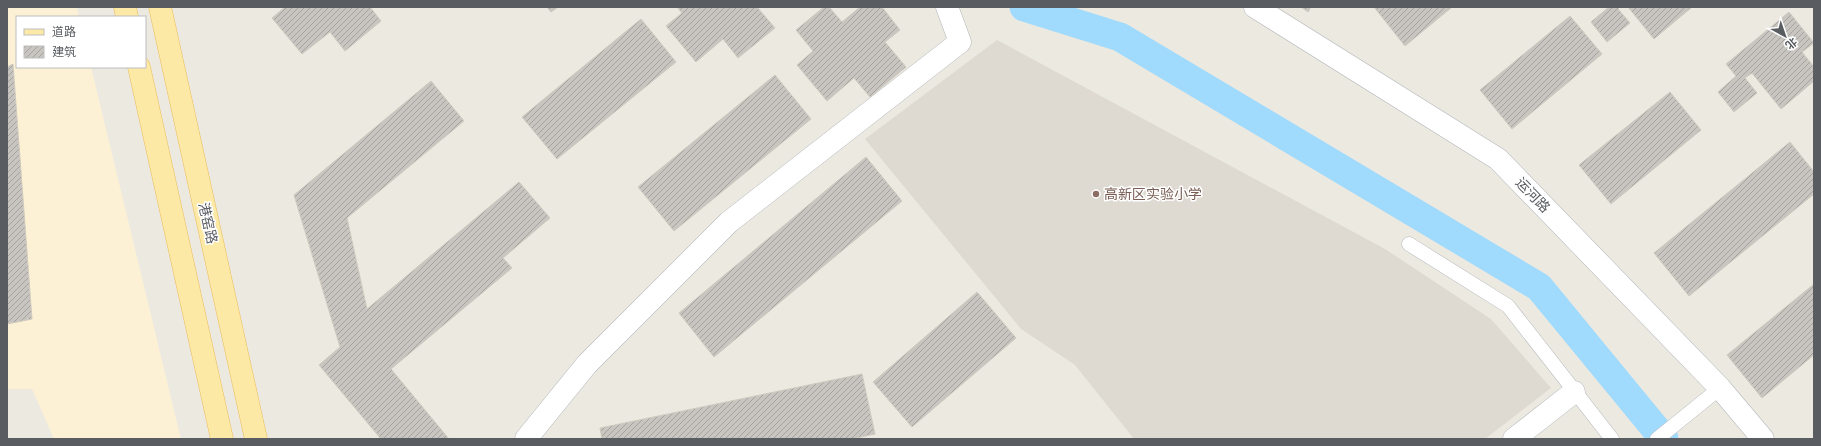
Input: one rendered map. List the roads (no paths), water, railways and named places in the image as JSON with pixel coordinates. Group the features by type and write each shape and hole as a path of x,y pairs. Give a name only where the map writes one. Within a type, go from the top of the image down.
{"main road":[{"name":"港窑路","path":"160,7 256,439"},
{"path":"139,68 222,439"}],"street":[{"path":"526,439 587,364 729,222 960,42 947,7"},
{"name":"运河路","path":"1255,7 1498,159 1720,388 1763,439"},
{"path":"1514,439 1574,392"}],"lane":[{"path":"1409,244 1508,306 1612,439"},
{"path":"1657,439 1720,388"}],"waterway":[{"path":"1024,7 1120,37 1539,287 1664,439"}],"place":[{"name":"高新区实验小学","path":"1096,194"}]}
